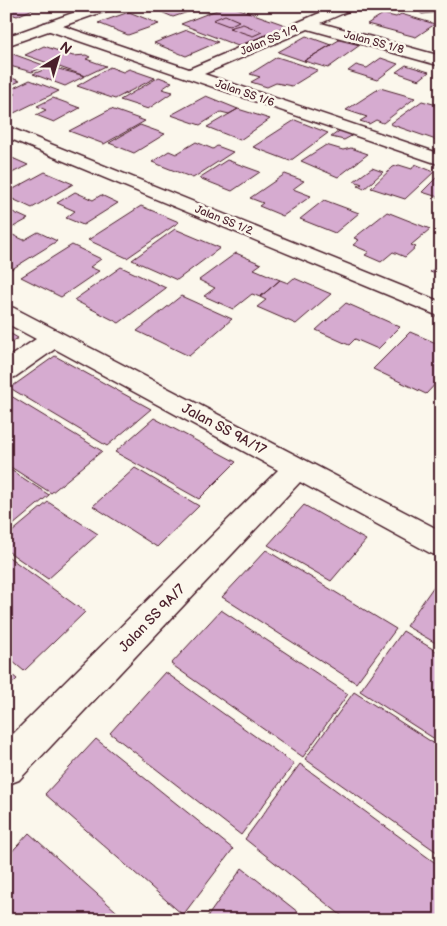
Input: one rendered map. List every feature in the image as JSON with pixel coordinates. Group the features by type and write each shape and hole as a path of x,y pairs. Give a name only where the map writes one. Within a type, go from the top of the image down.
{"street":[{"path":"6,42 106,6"},
{"name":"Jalan SS 1/9","path":"190,74 348,6"},
{"name":"Jalan SS 1/8","path":"308,24 441,60"},
{"name":"Jalan SS 1/6","path":"49,26 441,160"},
{"name":"Jalan SS 1/2","path":"6,131 441,310"},
{"name":"Jalan SS 9A/17","path":"6,313 441,546"},
{"path":"6,372 54,338"},
{"name":"Jalan SS 9A/7","path":"6,767 297,468"}],"building":[{"path":"6,6 24,6 33,9 17,16 6,15"},
{"path":"170,6 155,12 141,7"},
{"path":"172,6 206,6 173,17 159,11"},
{"path":"227,6 288,26 238,46 181,24"},
{"path":"411,6 441,6 441,12 422,14"},
{"path":"129,12 159,24 128,35 98,23"},
{"path":"383,14 396,17 401,14 435,24 416,37 367,24"},
{"path":"225,15 239,21 229,26 213,20"},
{"path":"243,24 262,32 253,36 229,28"},
{"path":"187,30 218,42 186,56 154,43"},
{"path":"306,36 331,45 304,61 278,52"},
{"path":"339,40 360,45 328,68 304,61"},
{"path":"44,46 73,56 86,55 90,57 86,59 106,66 85,76 25,55"},
{"path":"10,53 46,66 32,72 6,65 6,54"},
{"path":"277,57 318,70 292,86 276,83 267,87 251,82 260,77 250,74"},
{"path":"381,58 398,64 377,80 348,71 356,65 367,68"},
{"path":"406,65 429,72 419,80 396,72"},
{"path":"51,67 85,76 65,86 33,74"},
{"path":"110,67 123,72 129,69 155,78 115,99 77,86"},
{"path":"6,76 20,81 6,87"},
{"path":"159,77 172,82 162,89 173,92 148,109 120,100"},
{"path":"30,80 59,91 12,114 6,111 6,106 11,104 6,102 6,98 16,94 7,91"},
{"path":"380,88 415,98 383,123 376,120 369,124 360,121 367,117 346,110"},
{"path":"206,96 238,109 229,114 221,112 200,125 171,115"},
{"path":"53,98 80,108 54,122 36,115 46,110 37,106"},
{"path":"422,101 441,106 441,135 436,140 390,124"},
{"path":"111,109 145,121 104,144 69,131"},
{"path":"238,109 270,119 240,140 207,127"},
{"path":"295,120 328,133 290,161 253,147"},
{"path":"140,125 165,134 134,153 109,143"},
{"path":"342,129 355,134 344,140 331,137"},
{"path":"196,142 213,149 217,146 233,152 193,178 152,162 169,151 176,154"},
{"path":"326,145 343,150 351,148 368,154 338,177 301,161"},
{"path":"10,157 28,165 6,176 6,159"},
{"path":"227,160 260,172 232,191 199,178"},
{"path":"415,164 434,172 405,199 371,188 393,167 399,165 412,169"},
{"path":"372,168 383,172 364,189 358,186 362,184 354,181"},
{"path":"45,172 73,184 32,208 6,196 6,193"},
{"path":"441,173 441,198 422,192"},
{"path":"285,174 304,181 293,189 311,196 283,216 259,206 263,203 250,198"},
{"path":"75,192 93,200 101,195 118,203 83,225 66,218 75,211 57,203"},
{"path":"324,200 359,213 335,233 300,219"},
{"path":"141,206 179,222 127,258 88,240"},
{"path":"6,209 28,219 6,231"},
{"path":"387,212 430,229 411,245 416,247 405,257 393,252 381,262 365,255 369,252 353,245 359,240 354,238"},
{"path":"175,229 220,248 177,280 132,260"},
{"path":"6,232 24,240 38,232 57,241 12,269 6,266"},
{"path":"72,245 101,259 90,267 99,271 61,297 21,277"},
{"path":"236,253 261,264 254,269 280,280 260,297 252,294 233,309 204,296 215,288 199,280"},
{"path":"441,262 441,276 430,272"},
{"path":"121,267 166,288 119,323 74,300"},
{"path":"294,278 331,294 296,324 257,307 266,300 260,297 280,280 288,283"},
{"path":"181,296 232,319 189,356 137,331"},
{"path":"346,303 400,327 378,349 355,339 349,345 316,330"},
{"path":"6,331 18,338 6,346"},
{"path":"410,332 441,345 441,378 426,394 373,369"},
{"path":"55,356 151,409 107,446 10,388"},
{"path":"6,393 102,451 51,493 6,464"},
{"path":"154,418 236,462 199,499 115,452"},
{"path":"6,467 49,495 6,531"},
{"path":"135,468 199,506 157,547 93,506"},
{"path":"48,502 98,534 48,579 6,550 6,537"},
{"path":"304,505 366,540 331,581 268,545"},
{"path":"266,550 396,629 356,683 222,597"},
{"path":"6,555 85,612 24,671 6,656"},
{"path":"441,576 441,646 406,626"},
{"path":"221,610 348,694 303,757 171,664"},
{"path":"403,631 441,654 441,743 360,691"},
{"path":"6,670 17,679 6,690"},
{"path":"165,672 294,764 241,835 110,733"},
{"path":"354,692 441,748 441,855 305,759"},
{"path":"96,739 233,849 183,915 45,794"},
{"path":"300,764 441,867 441,920 347,920 245,839"},
{"path":"29,833 126,920 6,920 6,858"},
{"path":"242,868 308,920 205,920"}]}
